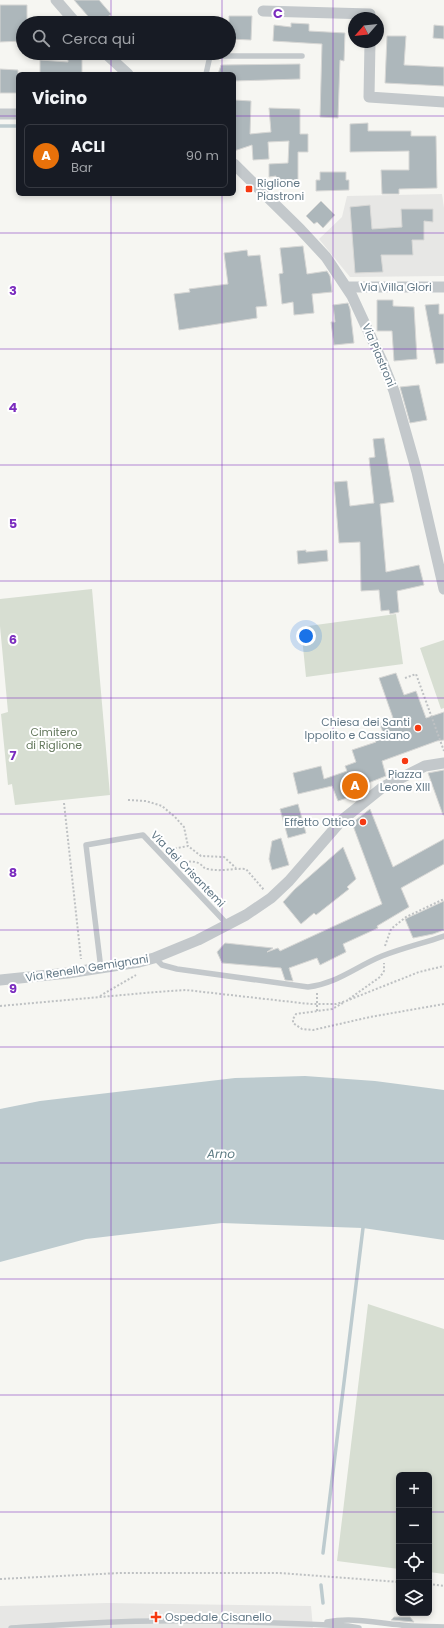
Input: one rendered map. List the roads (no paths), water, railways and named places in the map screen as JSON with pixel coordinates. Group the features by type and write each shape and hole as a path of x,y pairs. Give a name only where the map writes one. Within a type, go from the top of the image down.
{"street":[{"path":"56,0 70,16"},
{"path":"262,11 348,13"},
{"path":"370,48 369,97 444,102"},
{"path":"113,60 126,72"},
{"path":"0,114 16,114"},
{"name":"Via Piastroni","path":"236,166 326,257 347,287 382,360 394,391 417,472 444,589"},
{"name":"Via Villa Glori","path":"347,287 444,287"},
{"name":"Via Renello Gemignani","path":"0,980 68,973 139,962 154,958 178,948 228,924 246,915 277,892 289,881 325,837 342,820 383,787 417,769 435,763 444,763"}],"lane":[{"path":"236,56 302,56"},
{"path":"206,72 209,60"},
{"name":"Via dei Crisantemi","path":"102,968 86,845 143,835 228,924"},
{"path":"154,958 162,965 177,969 308,987 322,985 336,980 381,956 444,936"},
{"path":"317,1624 340,1620 355,1620 403,1626 444,1627"},
{"path":"10,1628 78,1623 156,1621 317,1624 359,1628"},
{"path":"317,1624 329,1628"}],"water":[{"name":"Arno","path":"305,1076 375,1081 444,1090 444,1240 363,1228 222,1223 86,1239 0,1262 0,1109 40,1101 235,1078"}],"waterway":[{"path":"0,126 16,126"},
{"path":"323,1553 363,1228"},
{"path":"321,1585 323,1603"}],"place":[{"name":"Riglione Piastroni","path":"249,189"},
{"name":"Chiesa dei Santi Ippolito e Cassiano","path":"418,728"},
{"name":"Piazza Leone XIII","path":"405,761"},
{"name":"ACLI","path":"355,786"},
{"name":"Effetto Ottico","path":"363,822"},
{"name":"Ospedale Cisanello","path":"156,1617"}],"park label":[{"name":"Cimitero di Riglione","path":"54,738"}]}
